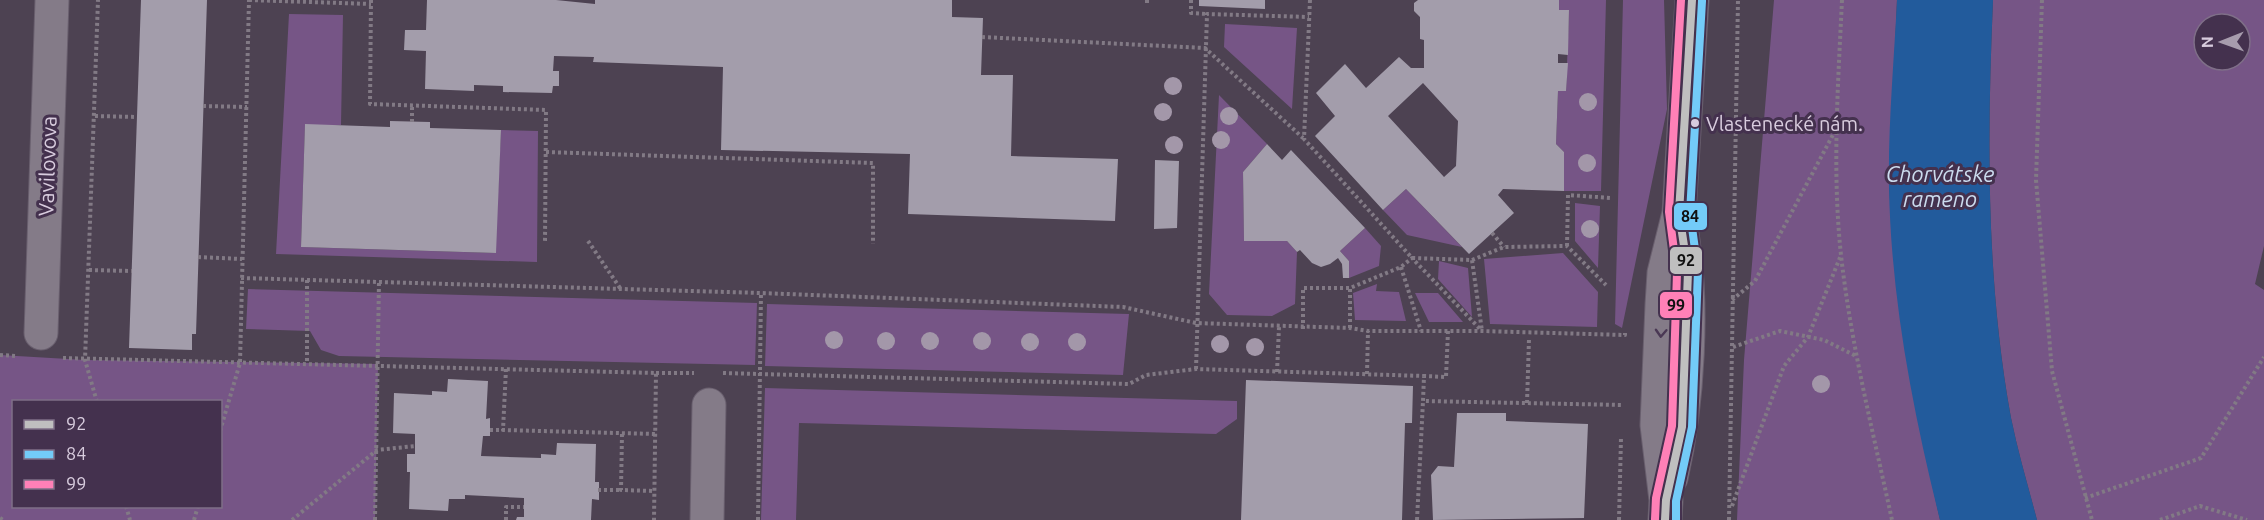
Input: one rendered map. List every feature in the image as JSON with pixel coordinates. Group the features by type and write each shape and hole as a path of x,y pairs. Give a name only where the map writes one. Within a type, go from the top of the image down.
{"street":[{"name":"Vavilovova","path":"39,349 52,0"},
{"path":"1666,510 1682,427 1688,272 1678,213 1692,0"},
{"path":"707,520 712,389"}],"path":[{"path":"96,400 85,360 98,0"},
{"path":"222,424 240,363 249,0 371,2 370,104 546,110 545,241"},
{"path":"1191,0 1191,13 1309,17"},
{"path":"1304,139 1310,0"},
{"path":"1730,520 1738,0"},
{"path":"1842,0 1836,129 1841,254 1856,356 1892,520"},
{"path":"2042,0 2036,180 2050,359 2092,520"},
{"path":"1196,369 1207,14"},
{"path":"982,37 1205,48 1304,139 1482,331"},
{"path":"412,105 412,122"},
{"path":"203,106 246,106"},
{"path":"94,116 137,117"},
{"path":"1732,300 1755,281 1836,129"},
{"path":"546,152 873,163 873,244"},
{"path":"1567,246 1568,195 1611,198"},
{"path":"1492,233 1504,247"},
{"path":"588,241 621,289"},
{"path":"1303,329 1303,288 1350,288 1401,267 1412,258 1472,260 1504,247 1567,246 1606,285"},
{"path":"1730,511 1784,366 1808,337 1841,254"},
{"path":"198,257 242,259"},
{"path":"1472,260 1482,331"},
{"path":"1401,267 1421,331"},
{"path":"89,270 132,271"},
{"path":"241,278 760,293 1123,307 1196,323 1303,329 1350,328 1368,331 1625,335 1625,325"},
{"path":"307,280 307,364"},
{"path":"375,520 379,281"},
{"path":"1350,288 1350,328"},
{"path":"758,520 760,293"},
{"path":"1277,372 1279,327"},
{"path":"1366,374 1368,331"},
{"path":"712,389 760,373 1129,384 1146,375 1196,369 1446,377 1448,331"},
{"path":"1733,347 1780,331 1824,340 1856,356"},
{"path":"1527,403 1529,339"},
{"path":"0,355 39,349 85,360 378,364 702,373"},
{"path":"2085,498 2201,458 2264,357"},
{"path":"503,430 506,369"},
{"path":"654,520 656,373"},
{"path":"1417,520 1424,376"},
{"path":"1423,401 1622,405"},
{"path":"490,430 655,434"},
{"path":"621,490 622,434"},
{"path":"292,520 377,450 414,446"},
{"path":"598,490 654,491"},
{"path":"2160,520 2200,506 2247,520"},
{"path":"506,520 506,507 524,507"}],"shaded area":[{"path":"1559,0 1606,0 1601,191 1564,191 1564,152 1556,144 1558,91 1566,91 1569,11 1559,10"},
{"path":"1623,0 1664,0 1667,109 1622,328 1615,324"},
{"path":"1774,0 1897,0 1889,187 1894,256 1920,430 1940,520 1737,520 1744,360"},
{"path":"1993,0 2264,0 2264,246 2255,284 2264,290 2264,520 2037,520 2011,418 1997,314 1990,209"},
{"path":"289,14 343,15 341,125 305,125 301,247 495,253 501,130 538,131 537,262 276,254"},
{"path":"1225,24 1297,28 1292,109 1224,47"},
{"path":"1219,95 1267,144 1243,172 1244,241 1287,241 1297,252 1295,304 1272,316 1227,315 1209,294"},
{"path":"1406,189 1462,247 1407,235 1383,210"},
{"path":"1575,203 1600,206 1598,268 1575,241"},
{"path":"1365,228 1381,246 1379,266 1349,278 1349,261 1340,251"},
{"path":"1563,253 1598,292 1597,327 1490,324 1484,259"},
{"path":"1439,261 1468,268 1472,317 1438,279"},
{"path":"1377,284 1376,291 1399,292 1406,321 1355,320 1353,293"},
{"path":"248,289 757,303 755,365 339,356 321,350 310,331 246,329"},
{"path":"1415,293 1438,293 1463,322 1429,322"},
{"path":"767,304 1129,314 1123,375 765,366"},
{"path":"0,355 85,360 378,364 375,520 0,520"},
{"path":"765,388 1237,401 1237,419 1216,434 799,423 796,520 761,520"}],"water":[{"name":"Chorvátske rameno","path":"1897,0 1993,0 1989,157 1997,314 2011,418 2037,520 1940,520 1905,355 1894,271 1889,164"}],"building":[{"path":"141,0 207,0 196,334 192,334 192,350 129,348"},
{"path":"427,0 556,0 595,4 595,0 952,0 952,17 983,18 981,75 1013,75 1011,156 1118,159 1115,221 908,214 910,154 721,150 723,67 593,62 594,57 554,56 553,71 559,71 559,86 553,86 552,93 503,92 503,86 474,85 474,91 425,89 426,51 404,50 405,30 426,30"},
{"path":"1199,0 1265,0 1265,9 1199,6"},
{"path":"1418,0 1559,0 1559,10 1569,10 1568,55 1558,54 1558,63 1568,63 1566,91 1558,91 1556,144 1564,152 1564,191 1503,189 1498,195 1514,213 1469,254 1406,189 1383,210 1315,136 1335,116 1316,93 1345,64 1366,88 1399,57 1411,68 1424,68 1424,40 1420,39 1420,17 1414,11 1414,3","holes":["1423,83 1458,121 1456,166 1444,177 1388,116"]},
{"path":"390,121 430,122 430,128 501,130 496,253 301,247 305,124 390,127"},
{"path":"1267,144 1282,160 1291,150 1365,228 1340,251 1349,261 1349,278 1343,278 1342,264 1338,258 1321,267 1312,263 1300,250 1297,252 1287,241 1244,241 1243,172"},
{"path":"1155,160 1179,161 1177,228 1154,229"},
{"path":"448,379 488,381 486,419 490,418 490,436 483,436 481,456 541,458 541,454 556,455 557,443 596,444 595,482 599,482 599,500 592,499 591,520 516,520 517,517 524,517 524,498 465,495 465,499 449,499 448,511 409,509 410,472 407,472 407,454 415,454 415,434 393,433 394,393 432,395 432,391 447,392"},
{"path":"1246,380 1413,386 1412,423 1405,423 1402,520 1241,520"},
{"path":"1457,413 1506,413 1506,421 1588,424 1584,518 1433,520 1431,475 1438,466 1454,467"}],"transit line":[{"name":"99","path":"1655,519 1656,498 1672,426 1677,273 1669,212 1681,0"},
{"name":"92","path":"1665,520 1666,500 1682,427 1688,272 1679,213 1692,0"},
{"name":"84","path":"1676,520 1676,501 1692,427 1698,271 1690,213 1702,1"}],"place":[{"name":"Vlastenecké nám.","path":"1695,123"}]}
